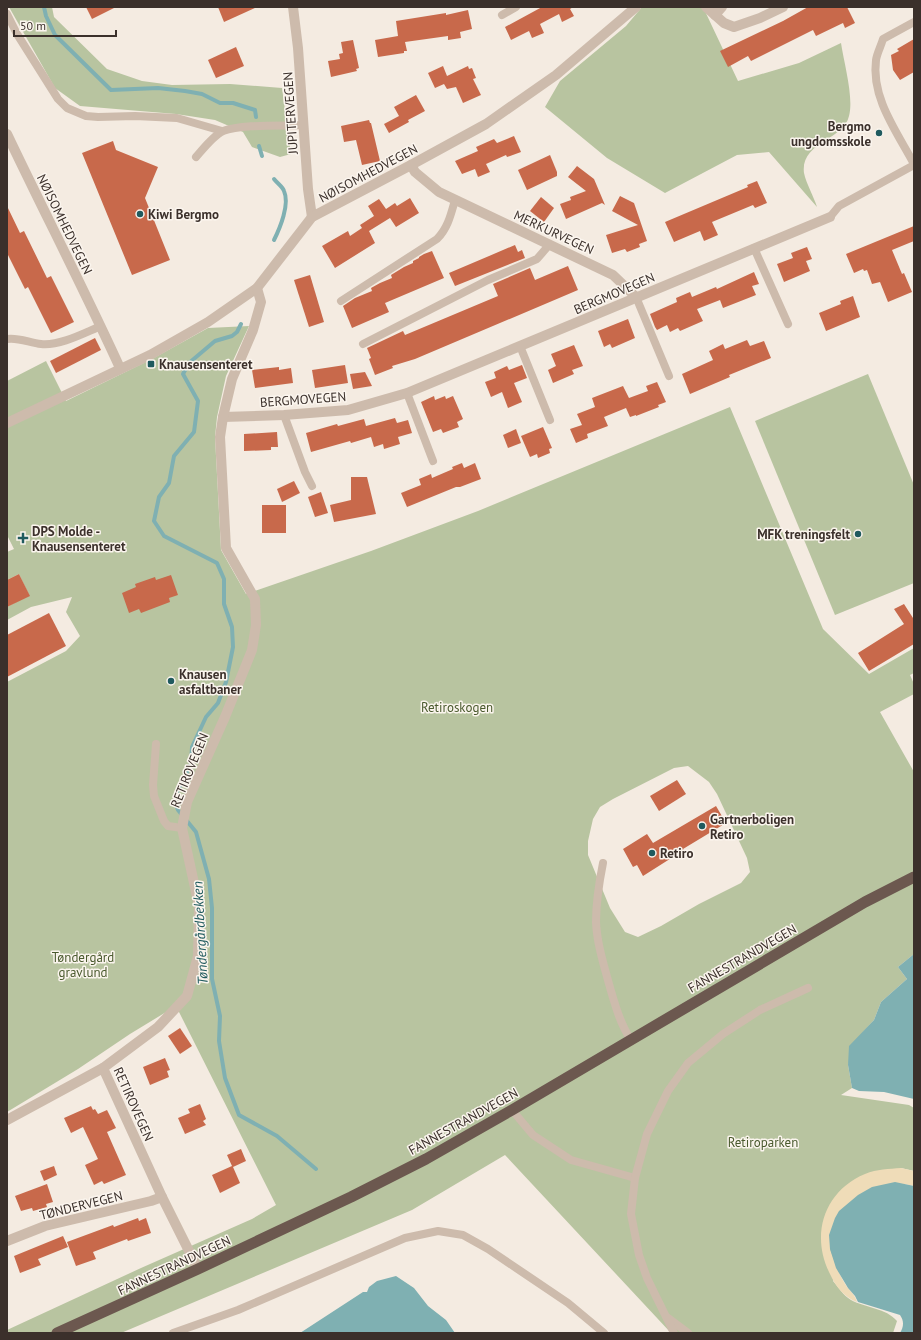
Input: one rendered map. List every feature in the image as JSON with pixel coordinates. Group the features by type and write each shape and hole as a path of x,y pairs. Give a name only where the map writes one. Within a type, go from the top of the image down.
{"highway":[{"name":"FANNESTRANDVEGEN","path":"866,902 914,869"},
{"name":"FANNESTRANDVEGEN","path":"56,1333 198,1269 351,1197 426,1158 512,1110 866,902 914,877"}],"street":[{"name":"JUPITERVEGEN","path":"293,7 298,48 308,189 312,217"},
{"name":"NØISOMHEDVEGEN","path":"7,423 150,355 208,322 257,288 312,217 486,124 556,75 616,26 636,7"},
{"path":"706,7 724,23 734,27 760,18 783,7"},
{"path":"715,16 722,7"},
{"name":"NØISOMHEDVEGEN","path":"7,134 120,368"},
{"name":"MERKURVEGEN","path":"411,165 416,172 439,192 612,275 636,297"},
{"name":"BERGMOVEGEN","path":"223,417 284,415 348,410 407,393 830,217"},
{"name":"RETIROVEGEN","path":"198,1269 162,1196 103,1068 158,1027 187,996 198,956 199,906 182,828 187,802 225,717 252,650 256,625 255,599 226,548 220,437 232,380 254,330 261,302 257,288"},
{"path":"7,1120 103,1068"},
{"name":"TØNDERVEGEN","path":"7,1241 45,1226 151,1201 162,1196"}],"lane":[{"path":"502,15 516,7"},
{"path":"7,14 58,100 67,108 75,112 86,116 98,117 135,116 177,118 222,131 241,127 304,125"},
{"path":"830,217 839,206 914,165 885,112 876,81 876,59 883,40 914,22"},
{"path":"196,157 222,131"},
{"path":"341,301 443,234 449,222 455,200"},
{"path":"363,344 488,280 537,259 549,244"},
{"path":"754,248 788,324"},
{"path":"636,297 669,376"},
{"path":"7,339 49,344 68,339 101,326"},
{"path":"520,346 550,420"},
{"path":"407,393 433,461"},
{"path":"284,415 305,472 312,486"},
{"path":"156,744 153,785 154,796 164,821 168,826 182,828"},
{"path":"603,863 597,899 597,933 601,954 618,1015 630,1040"},
{"path":"674,1333 647,1278 638,1255 631,1214 635,1178 647,1134 668,1091 688,1063 723,1034 760,1010 808,988"},
{"path":"512,1110 533,1135 571,1160 635,1178"},
{"path":"173,1333 238,1310 405,1238 438,1231 463,1235 488,1249 568,1303 604,1333"},
{"path":"665,1317 688,1333"}],"green space":[{"path":"9,7 52,7 54,17 107,69 142,81 172,85 230,84 282,88 291,154 280,157 252,147 243,132 215,120 176,114 80,106 55,88"},
{"path":"642,7 703,7 738,81 799,63 841,43 848,80 850,100 849,116 839,131 809,154 805,163 805,177 817,207 769,152 737,155 665,193 607,158 545,107 560,81 626,26"},
{"path":"249,326 226,376 217,417 215,437 221,550 246,594 371,551 478,511 730,407 823,629 869,674 914,648 914,673 910,675 914,684 914,694 880,712 914,772 914,954 898,967 907,979 881,1002 874,1020 863,1032 848,1065 852,1088 841,1095 909,1105 914,1108 914,1171 901,1168 833,1281 843,1294 851,1300 887,1313 897,1321 893,1333 671,1333 505,1155 412,1210 121,1333 7,1333 7,1330 252,1219 276,1205 176,1006 130,1034 78,1069 7,1112 7,682 66,651 80,636 66,612 72,597 31,607 7,620 7,607 29,595 19,574 7,580 7,552 14,549 7,535 7,381 46,361 66,401 152,359 208,328","holes":["688,766 709,782 717,794 747,858 750,872 741,883 699,904 661,926 638,937 625,932 610,908 588,855 588,841 593,819 600,807 674,768"]},
{"name":"MFK treningsfelt","path":"868,374 914,485 914,583 835,615 755,421"}],"sand":[{"path":"901,1168 914,1171 914,1186 905,1184 830,1249 837,1269 857,1302 844,1294 838,1287 830,1274 824,1259 821,1244 821,1230 825,1216 839,1191 851,1182 874,1171"}],"water":[{"path":"914,954 914,1099 884,1092 859,1091 852,1088 848,1065 849,1046 874,1020 881,1002 907,979 898,967"},
{"path":"895,1182 914,1186 914,1333 900,1333 903,1324 900,1315 858,1302 836,1268 830,1249 829,1235 839,1211 858,1195 872,1187"},
{"path":"396,1276 414,1288 428,1306 446,1320 455,1333 300,1333 363,1292 367,1292 369,1287 377,1281"}],"building":[{"path":"86,7 116,7 92,19"},
{"path":"218,7 257,7 224,22"},
{"path":"542,7 573,7 570,9 574,16 562,22 559,14 540,24 544,33 532,38 529,31 511,40 505,27"},
{"path":"808,7 847,7 855,23 845,28 843,23 816,36 813,30 751,61 748,56 728,67 720,51 783,21"},
{"path":"468,10 472,29 460,32 461,38 448,40 448,36 405,42 407,51 404,51 404,53 378,57 375,40 398,36 396,21 446,13 446,15"},
{"path":"914,39 914,72 900,80 893,70 891,55 899,51 897,49"},
{"path":"353,40 359,68 356,69 357,71 331,77 328,61 340,59 339,54 343,53 341,42"},
{"path":"236,47 244,66 216,78 208,60"},
{"path":"443,66 447,76 468,66 469,69 472,68 476,78 473,79 481,95 463,103 456,87 447,89 444,84 435,88 428,73"},
{"path":"416,95 425,111 389,133 384,124 399,116 394,107"},
{"path":"369,120 380,161 362,165 356,140 344,142 341,126"},
{"path":"514,136 521,152 507,157 506,155 486,164 490,172 478,177 475,169 462,174 455,161 478,151 476,147 494,139 497,143"},
{"path":"113,141 116,150 158,167 145,198 170,260 132,275 82,153"},
{"path":"550,155 557,172 557,176 527,190 518,170"},
{"path":"577,166 594,179 605,205 602,203 566,219 560,204 571,200 570,197 586,191 568,177"},
{"path":"757,181 767,203 755,208 753,205 712,222 718,235 704,241 700,231 674,242 665,222 748,187 747,185"},
{"path":"620,196 634,203 647,241 639,244 640,247 627,252 625,249 612,253 606,235 638,225 612,211"},
{"path":"541,197 554,208 544,222 530,211"},
{"path":"410,198 419,213 396,227 390,218 369,231 375,243 335,268 322,246 348,231 350,236 362,228 360,225 374,216 368,206 379,199 386,209 395,203 397,206"},
{"path":"7,206 20,233 24,231 47,278 51,276 74,322 51,333 28,287 25,289 7,253"},
{"path":"914,226 914,241 892,250 902,274 904,273 912,292 888,302 880,282 872,284 867,270 864,271 863,269 854,273 846,254"},
{"path":"515,245 518,252 522,250 525,258 455,286 449,273"},
{"path":"807,247 812,259 806,261 810,271 784,282 777,264 793,258 791,253"},
{"path":"432,251 444,278 385,303 389,312 352,328 343,306 355,298 372,291 371,288 392,278 391,275 413,263 413,261 424,254"},
{"path":"568,266 578,290 415,359 392,366 393,368 375,375 369,359 371,358 367,348 403,331 405,335 498,296 493,284 530,268 535,280"},
{"path":"754,272 759,284 752,286 756,295 723,308 720,300 697,309 703,321 680,331 678,328 670,332 667,325 657,330 655,327 650,314 677,302 676,298 690,292 692,297 716,287 717,289"},
{"path":"310,275 324,322 309,327 294,280"},
{"path":"853,296 860,317 826,331 819,313 841,304 840,301"},
{"path":"628,319 635,338 612,348 610,344 604,347 598,331"},
{"path":"95,338 101,350 56,373 50,361"},
{"path":"747,340 750,346 764,341 771,358 729,375 730,377 690,394 682,374 713,360 709,351 723,344 725,349"},
{"path":"574,345 583,366 572,370 574,374 553,383 548,370 556,366 551,354"},
{"path":"345,365 348,383 315,388 312,370"},
{"path":"522,365 527,378 514,383 522,402 508,408 502,392 491,397 485,382 496,378 494,372 507,366 509,370"},
{"path":"279,367 279,370 291,368 293,383 255,388 252,370"},
{"path":"365,372 372,386 353,389 350,374"},
{"path":"657,382 666,402 658,405 659,407 636,416 630,417 626,408 604,417 608,426 587,434 588,438 576,443 570,429 582,425 577,414 595,407 592,398 623,386 629,398 648,391 646,386"},
{"path":"434,396 435,400 445,396 446,399 453,396 463,419 457,422 459,427 443,433 441,429 433,432 421,402"},
{"path":"395,418 397,423 408,420 412,433 398,437 400,444 384,449 383,444 374,447 371,437 351,443 350,441 311,452 306,433 337,424 338,426 364,419 366,426"},
{"path":"543,427 552,448 549,449 550,453 538,458 537,454 530,457 521,436"},
{"path":"516,429 521,443 508,448 503,435"},
{"path":"277,432 278,447 271,447 271,450 244,451 244,434"},
{"path":"462,463 464,468 475,463 481,479 460,487 456,487 407,507 401,493 421,485 419,479 431,474 432,478 453,469 452,467"},
{"path":"351,477 367,477 376,514 334,522 330,505 351,500"},
{"path":"294,481 300,493 282,502 277,489"},
{"path":"321,492 328,513 315,517 308,497"},
{"path":"262,505 286,505 286,533 262,533"},
{"path":"19,574 30,596 7,607 7,580"},
{"path":"171,575 178,595 169,598 170,602 141,613 139,609 129,613 122,593 136,587 135,584 155,577 156,580"},
{"path":"904,604 914,618 914,644 869,671 858,653 904,624 894,609"},
{"path":"49,613 66,646 7,677 7,635"},
{"path":"677,780 686,794 659,811 650,796"},
{"path":"716,806 726,823 683,849 684,850 643,876 637,865 633,867 623,849 647,834 653,843"},
{"path":"180,1028 192,1046 180,1054 168,1036"},
{"path":"165,1058 170,1070 167,1071 169,1077 150,1085 143,1067"},
{"path":"200,1104 206,1119 203,1121 206,1125 185,1134 178,1118 190,1113 188,1109"},
{"path":"91,1106 98,1114 107,1110 116,1128 107,1132 126,1175 104,1184 102,1181 94,1185 85,1165 98,1159 83,1127 71,1133 64,1118"},
{"path":"241,1149 246,1161 233,1167 240,1183 220,1193 212,1175 232,1166 227,1155"},
{"path":"54,1166 57,1175 44,1181 40,1171"},
{"path":"47,1184 53,1202 46,1204 47,1207 33,1211 32,1208 21,1211 15,1196"},
{"path":"138,1218 139,1221 146,1218 151,1233 128,1241 127,1239 93,1252 96,1259 76,1266 67,1242 113,1225 114,1227"},
{"path":"63,1236 68,1247 38,1259 41,1265 20,1273 14,1256"}],"waterway":[{"name":"Tøndergårdbekken","path":"44,7 46,16 55,35 111,90 158,88 202,94 220,103 233,103 255,110 256,117"},
{"name":"Tøndergårdbekken","path":"259,146 262,156"},
{"name":"Tøndergårdbekken","path":"274,179 281,186 286,196 285,209 274,240"},
{"name":"Tøndergårdbekken","path":"241,324 237,332 232,336 215,341 189,363 183,374 198,401 194,432 174,456 169,483 159,497 154,521 164,536 217,563 224,579 224,604 232,627 233,647 226,682 218,703 206,717 192,747 191,764 177,792 175,802 178,810 196,832 209,879 212,908 212,979 220,1016 219,1041 225,1078 239,1115 277,1136 316,1169"}],"place":[{"name":"Bergmo ungdomsskole","path":"879,133"},
{"name":"Kiwi Bergmo","path":"140,214"},
{"name":"Knausensenteret","path":"151,364"},
{"name":"MFK treningsfelt","path":"858,534"},
{"name":"DPS Molde - Knausensenteret","path":"23,538"},
{"name":"Knausen asfaltbaner","path":"171,681"},
{"name":"Gartnerboligen Retiro","path":"702,826"},
{"name":"Retiro","path":"652,853"}],"park label":[{"name":"Retiroskogen","path":"457,707"},
{"name":"Tøndergård gravlund","path":"83,964"},
{"name":"Retiroparken","path":"763,1142"}]}
